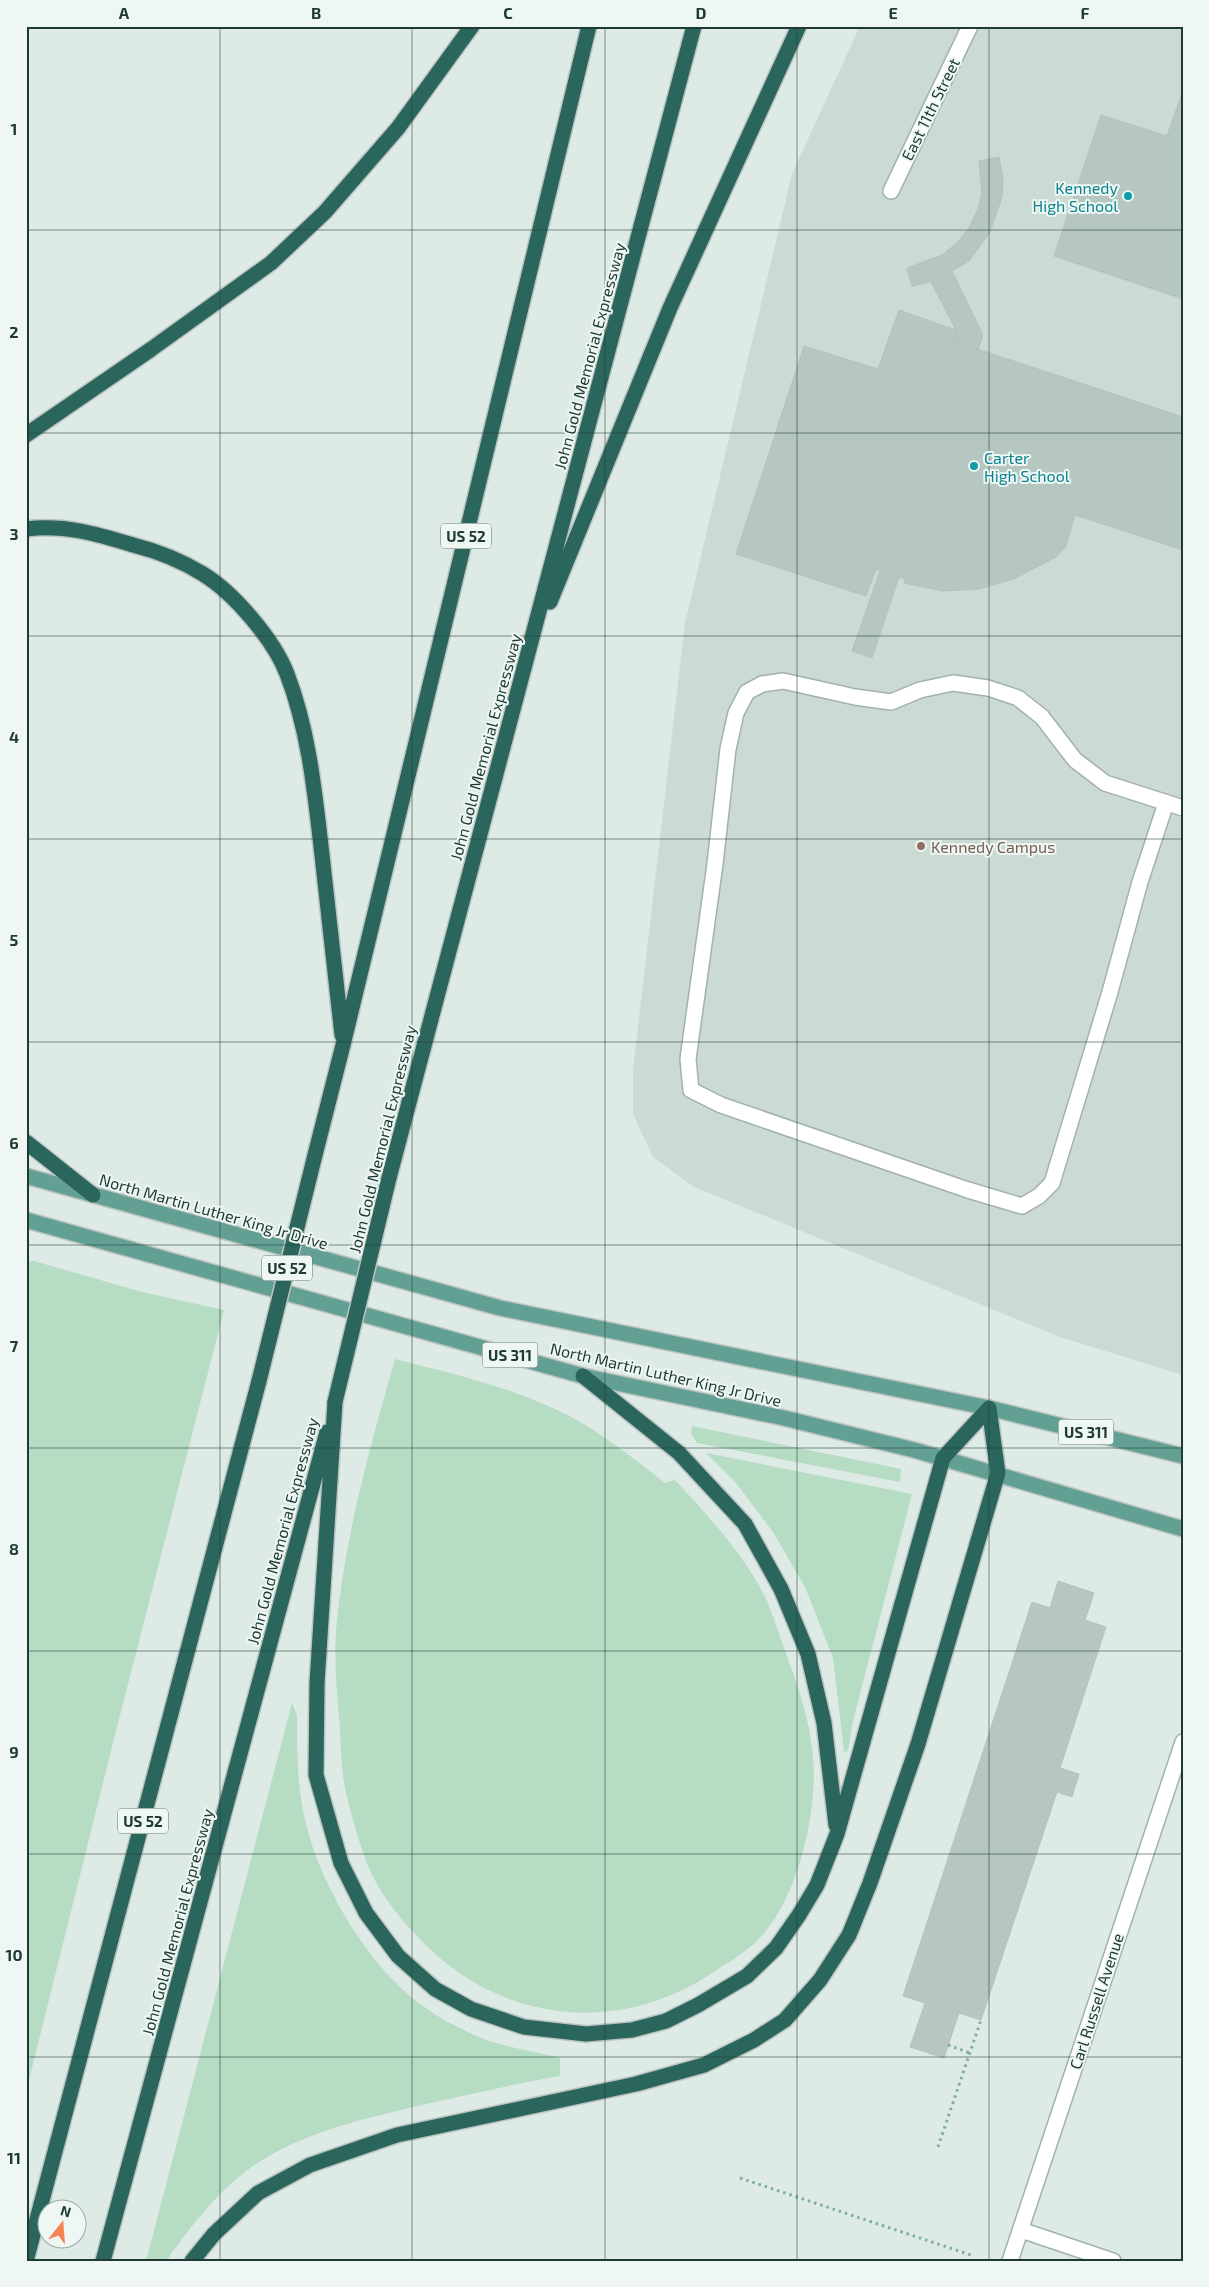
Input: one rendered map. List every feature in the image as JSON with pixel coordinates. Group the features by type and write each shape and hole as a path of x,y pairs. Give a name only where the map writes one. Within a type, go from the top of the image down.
{"highway":[{"path":"26,435 150,350 271,263 325,212 398,128 472,26"},
{"name":"US 52","path":"26,2260 259,1382 343,1046 589,26"},
{"name":"John Gold Memorial Expressway","path":"104,2261 335,1402 389,1178 694,26"},
{"path":"526,659 670,308 799,26"},
{"path":"26,529 43,527 81,530 153,550 203,574 232,597 268,640 286,672 303,725 318,817 343,1046"},
{"path":"26,1142 93,1195"},
{"path":"582,1376 686,1460 745,1524 781,1589 808,1654 824,1723 837,1834"},
{"path":"335,1402 317,1683 316,1776 341,1863 366,1913 398,1956 435,1989 471,2009 524,2027 586,2034 632,2030 666,2021 698,2005 747,1976 776,1948 799,1915 817,1885 837,1834 943,1458 989,1408"},
{"path":"192,2261 214,2234 258,2193 310,2165 397,2135 636,2084 704,2065 754,2040 785,2020 820,1980 849,1935 870,1883 918,1744 998,1473 989,1408"}],"main road":[{"name":"North Martin Luther King Jr Drive","path":"26,1176 500,1308 989,1408 1183,1456"},
{"name":"North Martin Luther King Jr Drive","path":"26,1220 582,1376 784,1418 943,1458 1183,1529"}],"street":[{"name":"East 11th Street","path":"891,191 970,26"},
{"path":"1166,803 1140,882 1110,992 1052,1183 1039,1196 1022,1206 968,1190 721,1104 691,1090 688,1059 715,864 728,748 736,713 747,692 762,684 783,682 855,697 891,702 920,690 953,683 988,688 1018,698 1042,717 1075,760 1105,783 1183,808"},
{"name":"Carl Russell Avenue","path":"1010,2261 1183,1742"},
{"path":"1020,2230 1113,2261"}],"path":[{"path":"938,2147 981,2020"},
{"path":"948,2045 970,2053"},
{"path":"740,2178 974,2256"}],"shaded area":[{"name":"Kennedy Campus","path":"860,26 1183,26 1183,1375 1060,1337 694,1187 653,1157 633,1114 633,1070 685,623 792,174"}],"green space":[{"path":"26,1261 34,1261 142,1292 224,1310 26,2092"},
{"path":"395,1359 496,1386 555,1409 598,1433 665,1483 675,1480 736,1551 757,1582 768,1603 800,1694 811,1741 814,1779 808,1828 802,1854 784,1902 772,1923 758,1940 741,1954 709,1975 672,1995 633,2007 594,2012 555,2010 517,2002 481,1986 447,1964 416,1935 396,1912 378,1886 369,1868 362,1850 344,1781 336,1680 336,1631 345,1562 359,1494"},
{"path":"692,1426 901,1469 900,1482 697,1443 691,1433"},
{"path":"706,1453 912,1494 853,1721 848,1751 844,1752 833,1658 805,1587 773,1532 736,1483"},
{"path":"292,1703 297,1715 299,1786 307,1828 314,1852 337,1903 369,1952 406,1992 432,2012 489,2041 560,2058 560,2076 426,2104 366,2119 326,2131 288,2146 269,2156 238,2177 188,2231 166,2261 146,2261"}],"building":[{"name":"Kennedy High School","path":"1183,90 1183,299 1054,256 1101,115 1167,136"},
{"path":"999,157 1003,178 1002,197 990,232 969,261 952,271 983,335 978,350 953,341 956,330 931,282 912,286 907,268 942,255 958,242 969,228 978,209 982,193 979,161"},
{"name":"Carter High School","path":"899,310 956,330 953,341 1183,417 1183,550 1075,515 1066,546 1056,557 1014,579 979,589 943,591 904,583 905,579 876,569 866,596 736,554 804,346 878,369"},
{"path":"880,571 899,577 872,658 852,651"},
{"path":"1058,1581 1094,1593 1085,1620 1106,1627 1060,1768 1079,1774 1072,1797 1057,1792 981,2020 959,2013 944,2058 910,2047 925,2003 903,1996 1032,1602 1050,1608"}],"place":[{"name":"Kennedy High School","path":"1128,196"},
{"name":"Carter High School","path":"974,466"},
{"name":"Kennedy Campus","path":"921,846"}]}
